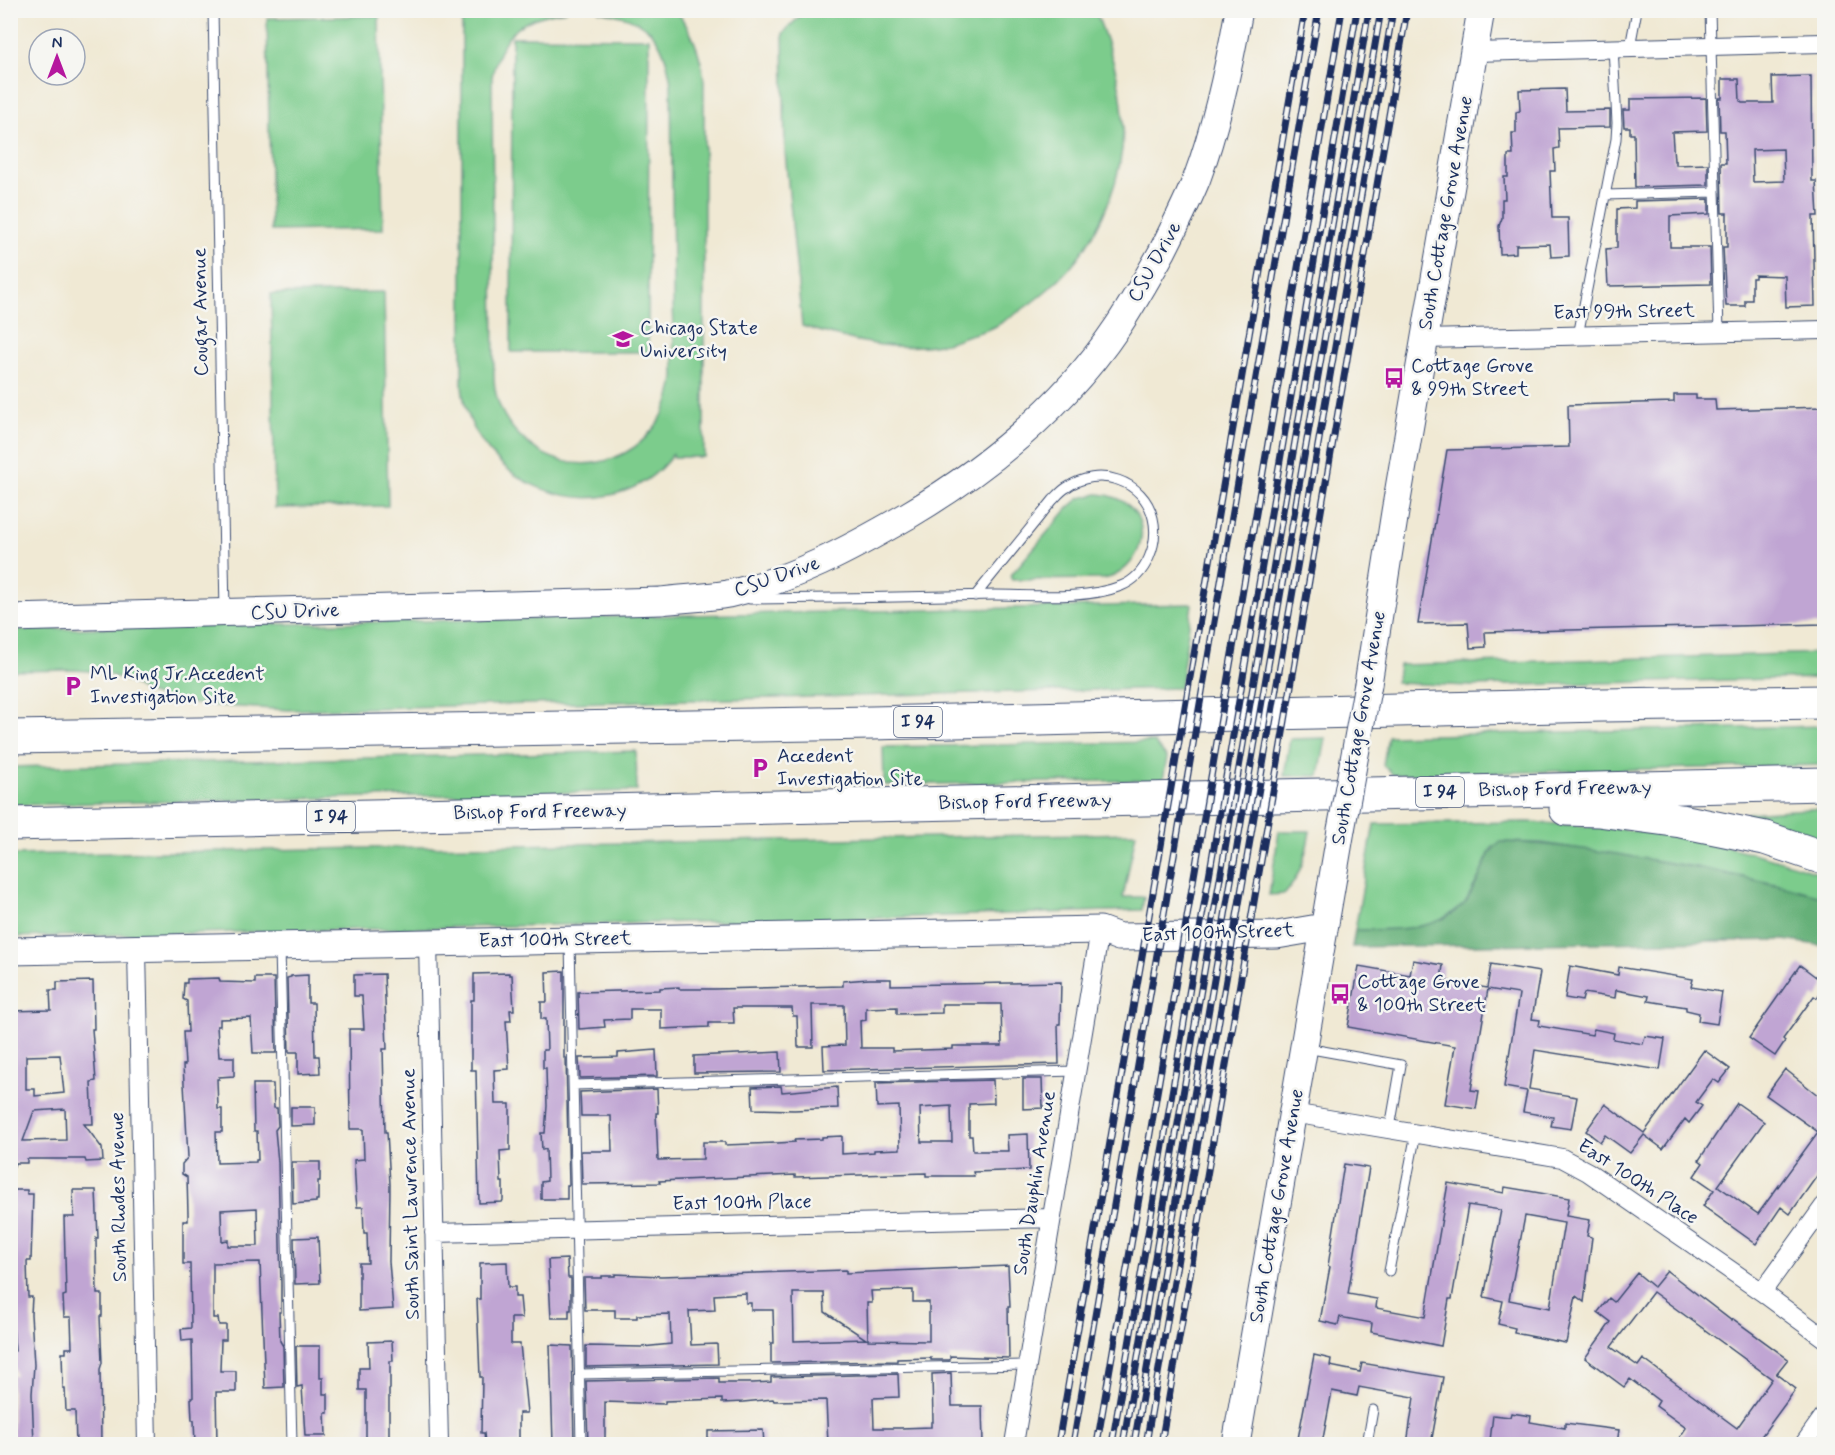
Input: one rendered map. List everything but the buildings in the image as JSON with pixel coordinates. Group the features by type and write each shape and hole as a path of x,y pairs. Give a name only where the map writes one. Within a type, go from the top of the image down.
{"highway":[{"name":"I 94","path":"10,737 872,723 1602,705 1824,702"},
{"name":"Bishop Ford Freeway","path":"10,824 1824,784"},
{"path":"1056,801 1149,815 1504,808 1598,810 1681,821 1755,836 1824,858"}],"street":[{"name":"CSU Drive","path":"10,618 661,601 726,594 774,582 820,563 867,539 964,480 1048,409 1083,371 1117,327 1148,278 1177,223 1196,178 1215,122 1239,10"},
{"name":"South Cottage Grove Avenue","path":"1236,1444 1368,684 1481,10"},
{"path":"1474,52 1824,43"},
{"name":"East 99th Street","path":"1425,339 1824,330"},
{"name":"East 100th Street","path":"10,951 1100,930 1119,937 1277,935 1324,927"},
{"name":"South Dauphin Avenue","path":"1014,1444 1100,930"},
{"name":"South Saint Lawrence Avenue","path":"428,942 439,1444"},
{"name":"South Rhodes Avenue","path":"137,949 147,1444"},
{"name":"East 100th Place","path":"1293,1113 1562,1158 1588,1172 1762,1292 1824,1338"},
{"path":"1762,1292 1824,1206"},
{"name":"East 100th Place","path":"434,1233 1052,1218"},
{"path":"1804,1444 1824,1416"}],"lane":[{"name":"Cougar Avenue","path":"213,10 225,614"},
{"path":"1578,336 1617,123 1622,47 1637,10"},
{"path":"1710,10 1719,333"},
{"path":"1605,195 1715,192"},
{"path":"661,601 975,596 1083,594 1123,585 1139,575 1155,542 1155,526 1151,509 1142,494 1130,484 1114,479 1097,477 1066,487 975,596"},
{"path":"570,939 581,1444"},
{"path":"280,945 292,1444"},
{"path":"1304,1047 1401,1065 1390,1128"},
{"path":"573,1085 1076,1071"},
{"path":"1389,1271 1416,1133"},
{"path":"580,1374 1027,1365"},
{"path":"1367,1444 1373,1410"}],"green space":[{"path":"462,11 567,11 538,17 516,29 501,48 492,77 494,379 501,408 517,433 539,451 564,461 589,463 613,458 635,446 654,428 667,405 674,377 671,84 668,67 664,52 650,31 629,19 598,11 676,11 687,26 701,61 704,80 704,457 673,457 673,454 646,480 614,494 580,497 546,490 515,475 489,451 470,421 462,385"},
{"path":"805,11 1004,11 1097,15 1108,44 1122,104 1122,150 1115,184 1102,217 1086,247 1059,279 1017,313 993,328 950,342 922,346 887,346 836,336 802,326 785,152 783,33"},
{"path":"379,16 383,229 271,231 267,18"},
{"path":"512,37 649,38 648,352 511,352"},
{"path":"384,292 388,506 275,508 271,294"},
{"path":"1097,494 1114,497 1124,502 1134,511 1140,522 1140,546 1127,567 1116,575 1104,579 1012,580 1010,576 1069,507 1080,498"},
{"path":"1192,604 1180,688 289,710 171,701 148,693 123,679 100,672 11,671 10,630"},
{"path":"1824,653 1824,678 1471,686 1396,683 1399,665"},
{"path":"1824,726 1824,765 1393,775 1383,765 1388,736"},
{"path":"1326,738 1319,776 1284,776 1290,739"},
{"path":"1154,742 1167,758 1163,780 884,785 883,747"},
{"path":"636,751 637,791 11,805 11,767"},
{"path":"1824,808 1824,843 1748,821 1747,813"},
{"path":"1528,822 1651,833 1742,850 1824,874 1824,897 1696,867 1542,843 1500,842 1491,849 1464,905 1438,922 1408,929 1355,930 1374,824"},
{"path":"1279,831 1310,831 1302,864 1291,887 1285,894 1269,895"},
{"path":"1136,833 1123,897 1144,897 1142,910 11,937 11,855"},
{"path":"1500,842 1555,845 1628,856 1736,876 1824,897 1824,946 1783,940 1352,947 1355,930 1412,928 1451,915 1467,901 1489,855"}],"railway":[{"path":"1058,1444 1305,10"},
{"path":"1073,1444 1319,10"},
{"path":"1097,1444 1342,10"},
{"path":"1112,1444 1357,10"},
{"path":"1123,1444 1369,10"},
{"path":"1134,1444 1381,10"},
{"path":"1146,1444 1393,10"},
{"path":"1161,1444 1407,10"}],"place":[{"name":"Chicago State University","path":"623,339"},
{"name":"Cottage Grove & 99th Street","path":"1394,378"},
{"name":"ML King Jr.Accedent Investigation Site","path":"73,686"},
{"name":"Accedent Investigation Site","path":"760,768"},
{"name":"Cottage Grove & 100th Street","path":"1340,994"}]}
